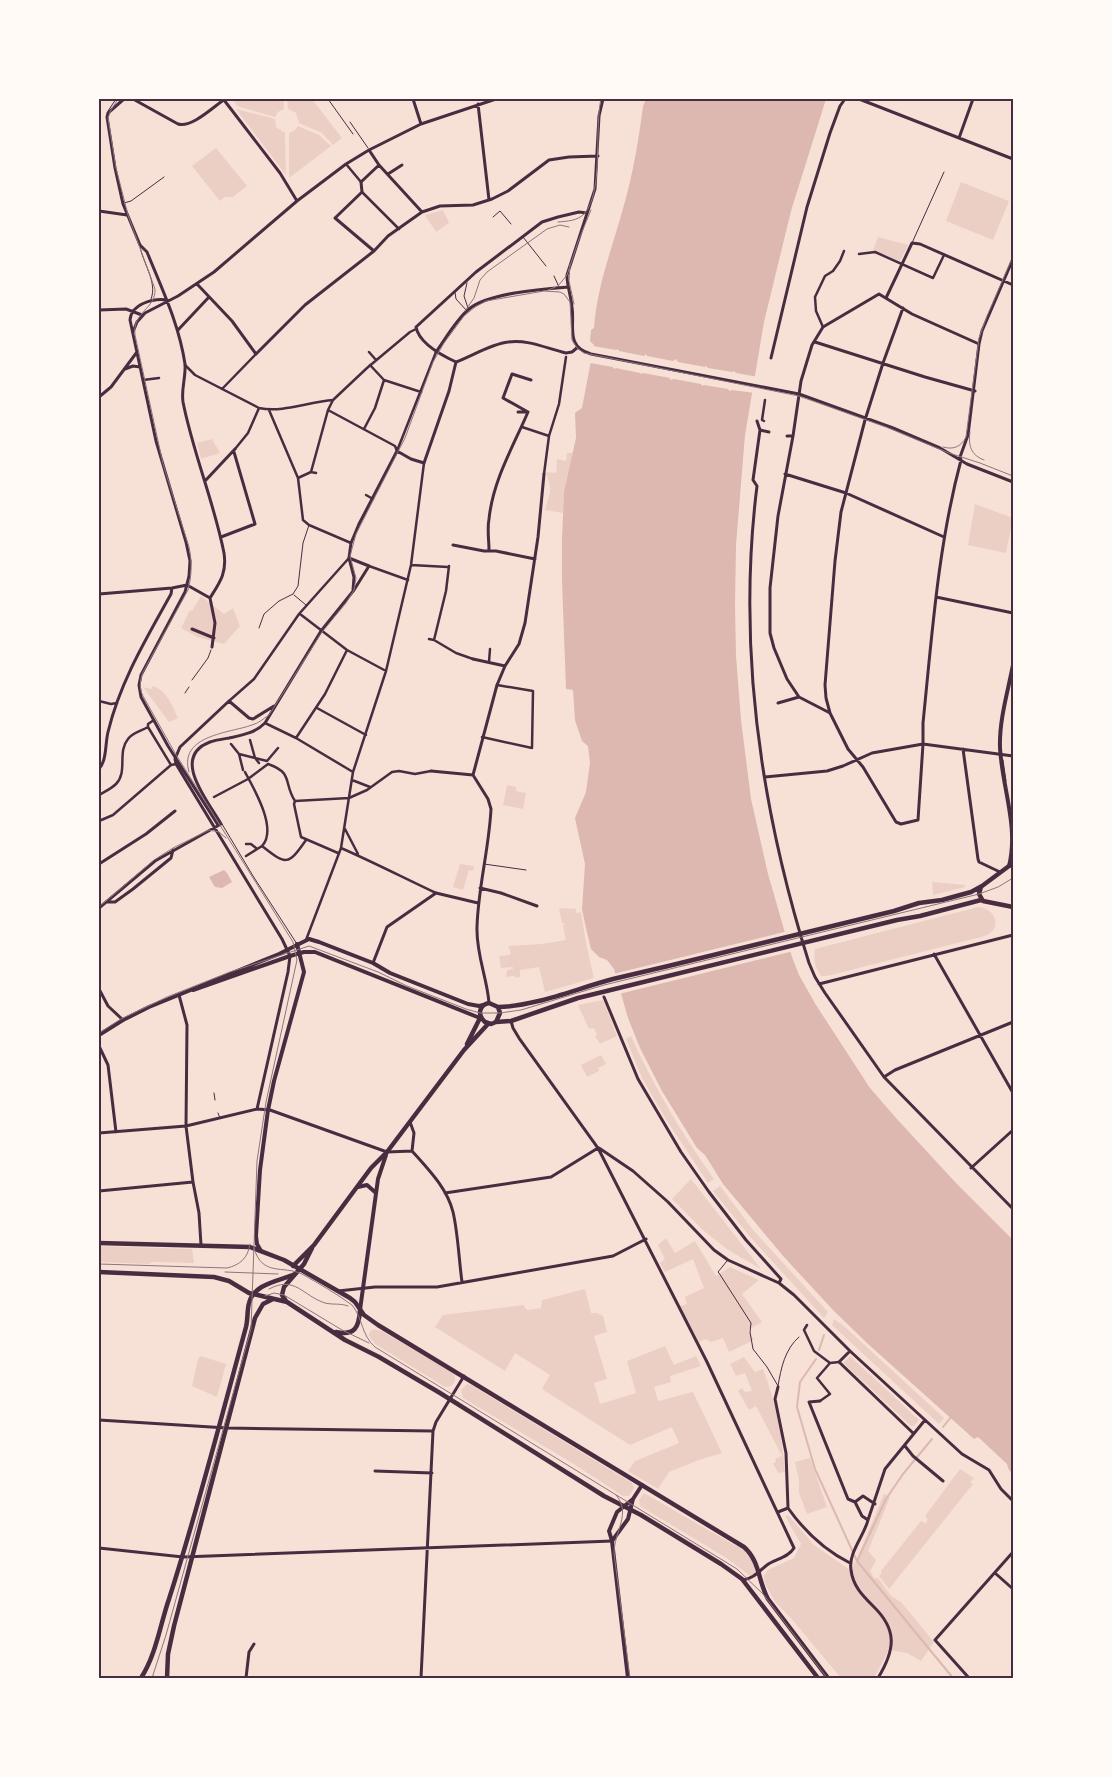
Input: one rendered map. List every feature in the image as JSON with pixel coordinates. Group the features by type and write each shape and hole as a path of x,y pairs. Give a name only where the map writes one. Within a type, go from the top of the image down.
{"main road":[{"path":"464,1050 480,1018 480,1011 483,1005 489,1003 498,1007 512,1006 543,1000 575,990 919,904 942,900 967,893 982,886 1011,865"},
{"path":"981,900 979,894 982,886"},
{"path":"292,1266 314,1245 371,1168 387,1152 464,1050 488,1024 511,1021 578,998 981,900 1013,907"},
{"path":"496,1022 500,1013 498,1007"},
{"path":"480,1018 488,1024"},
{"path":"99,1243 242,1245 261,1250 292,1266 297,1272 353,1300 368,1318 744,1547 751,1553 757,1565 762,1588 768,1599 828,1678"},
{"path":"287,1302 282,1297 282,1290 308,1257 314,1245"},
{"path":"99,1272 222,1278 254,1294 287,1302 345,1340 379,1357 450,1399 604,1496 632,1509 721,1564 742,1580 818,1678"},
{"path":"141,1678 150,1663 161,1622 183,1557 246,1327 249,1303 254,1294 266,1284 297,1272"},
{"path":"167,1678 168,1654 192,1556 257,1314 265,1303 275,1298"},
{"path":"334,1331 347,1333 353,1330 358,1324 360,1310"}],"street":[{"path":"124,99 108,113 108,129 123,204 140,245 147,252 178,330 185,365 183,401 198,461 221,536 226,565 219,584 210,598 215,623 211,648"},
{"path":"133,99 182,125 190,124 224,99 280,173 297,201"},
{"path":"413,99 421,124"},
{"path":"220,824 154,720 140,693 139,679 188,585 190,570 188,552 156,441 130,320 132,311 150,302 167,300 178,296 197,284 228,261 297,201 346,164 369,150 421,124 496,99"},
{"path":"603,99 599,116 596,188 568,268 568,287 573,310 572,334 578,347 587,353 799,394 926,442 973,466 1013,482"},
{"path":"770,358 807,207 830,133 840,106 845,99"},
{"path":"859,99 1013,160"},
{"path":"958,138 973,99"},
{"path":"478,104 489,200"},
{"path":"369,150 379,165 422,212"},
{"path":"222,389 305,305 374,251 393,233 422,212 440,206 473,205 489,200 508,190 549,160 598,156"},
{"path":"346,164 361,182 362,192 399,229"},
{"path":"361,182 379,165"},
{"path":"388,174 402,165"},
{"path":"362,192 335,218 374,251"},
{"path":"99,211 127,215"},
{"path":"311,472 328,410 333,400 370,365 416,329 455,291 522,237 550,219 579,212 588,213"},
{"path":"886,298 912,244 920,244 1013,285"},
{"path":"823,327 816,311 815,297 825,276 833,271 844,251"},
{"path":"859,254 875,252 933,278 944,255"},
{"path":"903,308 866,418 839,522 826,673 826,698 830,712 848,750 863,767 896,822 901,824 918,820 923,723 936,597 944,537 961,460 960,457 968,435 979,344 985,324 1013,259"},
{"path":"197,284 232,321 256,354"},
{"path":"257,1109 288,972 289,953 176,764 176,754 180,747 254,678 299,614 348,558 359,524 397,451 436,352 468,310 480,302 493,298 568,287"},
{"path":"830,712 799,697 786,679 770,633 770,588 778,516 799,394 812,345 823,327 879,294 936,325 979,344"},
{"path":"178,330 209,297"},
{"path":"133,333 142,315 162,305 167,300"},
{"path":"99,310 126,309 142,315"},
{"path":"416,329 436,352 456,362 508,342 527,343 566,353 572,352 578,347"},
{"path":"815,342 974,391"},
{"path":"99,397 106,392 137,351"},
{"path":"369,352 376,360"},
{"path":"489,1003 477,945 478,902 491,806 473,775 497,685 505,666 519,644 527,610 549,436 559,404 566,356"},
{"path":"306,940 341,848 353,772 386,671 408,580 424,463 449,391 456,362"},
{"path":"185,365 195,375 259,408 269,410 333,400"},
{"path":"370,365 384,380 421,392"},
{"path":"124,369 132,366 140,367"},
{"path":"528,412 503,398 512,374 531,380"},
{"path":"180,376 185,375"},
{"path":"143,380 159,378"},
{"path":"364,430 376,408 384,380"},
{"path":"764,421 762,420 765,400"},
{"path":"205,481 235,450 248,433 259,408"},
{"path":"269,410 298,478 302,517 306,524 352,543"},
{"path":"328,410 395,446 397,451 403,456 424,463"},
{"path":"518,412 528,412"},
{"path":"489,550 488,521 493,497 504,463 528,412"},
{"path":"758,421 760,430 753,480 758,486 751,549 750,607 753,667 765,777 778,847 807,958 819,984 884,1077 1013,1209"},
{"path":"522,426 549,436"},
{"path":"760,430 769,432"},
{"path":"787,436 793,436"},
{"path":"221,536 255,524 235,450"},
{"path":"298,478 311,472 316,473"},
{"path":"786,474 846,493 944,537"},
{"path":"366,495 373,499"},
{"path":"453,545 534,559"},
{"path":"348,558 408,580"},
{"path":"348,558 354,577 351,593"},
{"path":"411,565 448,567 446,591 434,640"},
{"path":"220,824 194,778 191,767 194,755 206,744 246,734 257,730 265,723 321,631 351,593 369,566"},
{"path":"99,594 188,585 210,598"},
{"path":"99,769 103,762 107,733 132,665 171,594 172,588"},
{"path":"936,597 1013,613"},
{"path":"299,614 347,650 386,671"},
{"path":"192,629 214,638"},
{"path":"429,639 456,653 505,666"},
{"path":"489,662 490,649"},
{"path":"296,738 317,708 347,650"},
{"path":"1011,865 1013,839 1000,755 1000,732 1013,665"},
{"path":"482,737 532,748 533,690 497,685"},
{"path":"778,703 799,697"},
{"path":"99,701 111,704 117,703"},
{"path":"229,701 249,718 256,718 274,706"},
{"path":"317,708 366,735"},
{"path":"99,795 115,785 120,778 124,746 127,740 133,734 148,727 148,724 154,720"},
{"path":"265,723 296,738 353,772"},
{"path":"148,727 171,765"},
{"path":"250,740 255,758 260,765"},
{"path":"231,744 240,754 244,771 265,814 266,842 246,856"},
{"path":"765,777 827,770 843,766 872,753 923,744 1013,756"},
{"path":"240,754 267,761 278,748"},
{"path":"963,749 978,859 980,862 1000,872"},
{"path":"99,821 113,815 171,765 176,764"},
{"path":"214,797 248,778 260,765 268,764 278,767 286,775 295,801 301,837 338,854"},
{"path":"295,801 349,798 396,771 415,774 431,771 473,775"},
{"path":"352,780 371,787"},
{"path":"99,864 146,834 175,811"},
{"path":"99,908 155,861 220,824"},
{"path":"345,829 358,854"},
{"path":"262,846 284,861 294,856 306,840"},
{"path":"246,844 251,844 256,848"},
{"path":"341,848 358,854 371,863 436,893 478,902"},
{"path":"107,902 115,902 133,889 170,858 174,849"},
{"path":"480,888 501,893 537,906"},
{"path":"373,963 387,927 436,893"},
{"path":"819,984 1013,935"},
{"path":"289,953 297,944 311,939 373,963 390,974 468,1004 483,1005"},
{"path":"261,1250 257,1244 256,1236 260,1170 274,1081 304,972 297,944"},
{"path":"99,1035 122,1020 178,994 289,953 310,952 315,952 480,1018"},
{"path":"934,954 1013,1093"},
{"path":"99,990 108,1006 122,1020"},
{"path":"178,994 187,1025 186,1126 199,1214 201,1245"},
{"path":"604,997 638,1079 665,1126 709,1192 746,1240 781,1279 779,1283"},
{"path":"511,1021 519,1038 598,1148 707,1362 794,1548 787,1555 767,1565 759,1574 742,1580"},
{"path":"884,1077 895,1070 1013,1022"},
{"path":"99,1046 108,1065 116,1132"},
{"path":"99,1133 186,1126 257,1109 268,1110 387,1152 412,1151"},
{"path":"410,1122 414,1132 412,1151 431,1172 445,1193 453,1212 462,1282"},
{"path":"971,1168 1013,1130"},
{"path":"445,1193 551,1177 598,1148"},
{"path":"598,1148 633,1171 668,1202 714,1250 728,1260 779,1283 794,1295 850,1351 962,1454 989,1470 1001,1489 1013,1501"},
{"path":"360,1310 380,1168 387,1152"},
{"path":"99,1191 193,1182"},
{"path":"358,1187 367,1185 376,1193"},
{"path":"336,1291 437,1287 613,1256 646,1239"},
{"path":"807,1325 804,1330 814,1352 830,1363 839,1362 850,1351"},
{"path":"839,1362 913,1433"},
{"path":"830,1363 817,1378 830,1394 820,1401 809,1402 848,1499 854,1502 862,1516 868,1520"},
{"path":"421,1678 433,1431 436,1422 464,1376"},
{"path":"778,1387 775,1399 786,1453 788,1508 797,1521 816,1540 828,1550 850,1562"},
{"path":"99,1420 227,1428 433,1431"},
{"path":"878,1678 890,1656 892,1634 881,1616 856,1587 851,1573 850,1562 866,1528 885,1470 925,1420"},
{"path":"905,1446 918,1461 943,1482"},
{"path":"375,1471 432,1472"},
{"path":"628,1678 609,1527 617,1512 633,1499 642,1484"},
{"path":"854,1502 863,1496 875,1504"},
{"path":"612,1541 628,1519 633,1499"},
{"path":"778,1512 788,1508"},
{"path":"99,1548 183,1557 612,1541"},
{"path":"969,1678 936,1640 1013,1552"},
{"path":"757,1565 767,1565"},
{"path":"995,1574 1013,1589"},
{"path":"246,1678 250,1652 254,1644"}],"lane":[{"path":"108,113 116,99"},
{"path":"328,99 353,134"},
{"path":"350,122 369,150"},
{"path":"912,244 944,172"},
{"path":"123,204 131,201 164,177"},
{"path":"492,217 500,211 511,224"},
{"path":"522,237 546,266"},
{"path":"140,245 141,254 153,286 153,295 150,302"},
{"path":"554,276 559,288"},
{"path":"468,280 464,296 468,310"},
{"path":"455,291 456,300 468,310"},
{"path":"259,628 264,614 279,601 293,594 298,586 303,543 309,525"},
{"path":"293,594 306,606"},
{"path":"192,680 208,658 211,648"},
{"path":"185,693 189,686"},
{"path":"1000,755 1004,762 1013,830"},
{"path":"220,824 297,944"},
{"path":"484,864 526,870"},
{"path":"214,1093 215,1100"},
{"path":"218,1113 220,1119"},
{"path":"728,1260 718,1272 751,1323 750,1332 753,1349 767,1367 778,1387"},
{"path":"778,1387 783,1363 791,1344 799,1337"}],"shaded area":[{"path":"237,99 284,99 284,109 278,112 275,117 237,106 234,101"},
{"path":"287,99 312,99 342,138 333,145 322,133 299,123 296,113 288,109"},
{"path":"646,99 826,99 791,211 764,322 745,435 736,545 735,605 736,656 741,720 751,799 768,874 792,957 799,975 816,1005 870,1088 956,1183 1013,1240 1013,1474 1007,1464 978,1437 974,1439 833,1310 784,1257 723,1184 705,1155 697,1148 662,1091 640,1048 628,1018 614,969 607,960 599,957 591,949 582,909 585,864 575,818 586,792 590,763 588,746 582,741 575,720 573,690 566,689 562,581 564,492 576,438 575,413 582,408 594,345 590,341 591,330 594,328 598,296 630,181 643,106"},
{"path":"236,109 275,119 276,127 285,133 286,175"},
{"path":"298,126 319,135 331,146 289,178 289,133"},
{"path":"216,148 247,186 233,197 225,197 220,201 192,166"},
{"path":"961,182 1009,201 993,240 946,221"},
{"path":"443,210 449,223 436,232 425,215"},
{"path":"878,237 908,245 900,261 873,250"},
{"path":"212,439 220,453 201,459 197,443"},
{"path":"567,453 573,453 564,492 563,513 545,510 550,492 550,484 546,472 556,473 557,459 566,461"},
{"path":"975,504 1013,518 1006,553 968,545"},
{"path":"201,596 224,614 233,608 240,626 224,644 197,637 181,628 190,610 192,611"},
{"path":"153,686 162,691 171,703 178,718 169,722 143,687 151,689"},
{"path":"507,785 516,787 516,791 526,793 523,809 503,805"},
{"path":"460,864 474,866 473,871 469,870 463,890 453,887"},
{"path":"224,870 232,882 222,888 215,887 209,877"},
{"path":"932,882 965,885 965,887 933,895"},
{"path":"978,907 989,911 995,919 994,929 985,936 827,976 821,976 816,966 814,959 815,949"},
{"path":"559,908 576,909 576,913 581,912 594,978 545,992 539,967 520,970 520,977 506,977 507,970 513,969 513,967 501,968 499,956 511,953 508,946 542,944 566,940 563,926 565,924 562,923"},
{"path":"603,1000 617,1036 600,1044 595,1036 597,1035 594,1028 589,1029 578,1005"},
{"path":"631,1036 669,1110 714,1179 708,1183 667,1121 642,1078 626,1039"},
{"path":"601,1055 606,1064 598,1068 599,1071 587,1077 581,1065"},
{"path":"691,1179 761,1269 728,1250 703,1230 672,1199"},
{"path":"720,1186 754,1231 828,1312 824,1318 751,1238 713,1191"},
{"path":"666,1238 675,1253 695,1241 716,1276 730,1267 759,1280 742,1294 762,1322 748,1330 754,1340 729,1352 723,1338 711,1342 706,1339 699,1342 680,1306 687,1304 685,1297 704,1288 693,1259 665,1272 660,1263 665,1259 658,1245"},
{"path":"99,1246 192,1249 194,1263 99,1262"},
{"path":"585,1289 591,1313 603,1316 607,1332 594,1336 607,1379 594,1383 600,1404 636,1393 627,1361 665,1346 674,1365 696,1356 701,1366 670,1376 671,1382 654,1387 658,1401 693,1392 722,1453 669,1472 658,1489 628,1471 635,1461 679,1443 672,1427 630,1445 542,1389 550,1375 515,1353 505,1371 435,1327 443,1315 523,1305 527,1310 541,1308 542,1300"},
{"path":"834,1319 944,1418 939,1424 832,1325"},
{"path":"373,1329 382,1331 453,1373 454,1383 451,1386 445,1387 375,1344 369,1336"},
{"path":"201,1356 226,1364 217,1397 192,1386 198,1359"},
{"path":"850,1356 919,1420 914,1426 911,1426 843,1363"},
{"path":"744,1357 755,1372 763,1369 768,1381 778,1420 785,1472 778,1473 773,1463 776,1462 775,1459 782,1456 756,1406 749,1410 738,1391 742,1388 745,1392 752,1391 745,1373 736,1376 730,1364"},
{"path":"467,1384 632,1483 634,1488 629,1496 623,1496 572,1463 463,1398 461,1390"},
{"path":"810,1458 827,1507 807,1514 799,1493 799,1480 795,1462"},
{"path":"960,1469 974,1478 970,1482 973,1484 889,1589 879,1576 881,1571 921,1521 927,1522 925,1516"},
{"path":"644,1493 742,1548 752,1560 755,1572 750,1576 728,1559 640,1506 639,1500"},
{"path":"884,1494 890,1497 868,1551 876,1560 870,1571 874,1578 878,1578 891,1596 901,1602 934,1642 921,1661 907,1653 889,1650 874,1678 841,1678 776,1603 765,1584 764,1576 768,1570 794,1558 801,1544 785,1516 788,1515 814,1545 850,1570 857,1559"}],"pier":[{"path":"593,346 618,349 619,351 644,356 646,354 647,356 673,361 676,359 678,362 758,377 755,393 702,386 701,384 674,379 670,380 670,378 590,363"},
{"path":"788,931 794,951 619,994 613,974"}],"waterway":[{"path":"819,1350 824,1335"},
{"path":"816,1359 800,1382 797,1407 815,1469 857,1561"},
{"path":"943,1427 951,1417"},
{"path":"932,1439 903,1474 886,1499 857,1561 953,1678"}],"tram line":[{"path":"118,99 108,118 116,168 128,215 155,289 152,301 137,321 135,335 163,464 189,547 191,563 188,590 143,672 141,690 175,753 293,942 297,960 266,1102 257,1161 251,1329 166,1635 152,1678"},
{"path":"558,222 578,218 584,214 590,204 596,176 601,99"},
{"path":"548,290 558,286 567,275 591,210"},
{"path":"465,311 474,298 480,280 487,272 547,229 560,225 569,227"},
{"path":"943,447 956,447 966,437 979,338 1013,256"},
{"path":"570,264 569,281 574,304"},
{"path":"189,772 188,760 191,750 198,743 219,734 254,724 269,715 322,632 346,603 354,590 356,578 350,556 356,534 405,438 433,362 464,316 486,301 544,291 560,292 570,302 572,340 577,348 584,353 799,396 1013,476"},
{"path":"970,432 971,449 973,453 984,460"},
{"path":"99,907 154,860 173,848 209,830 219,832 226,838"},
{"path":"99,1033 121,1019 167,997 230,972 309,946 378,972 407,986 466,1009 480,1013 500,1013 521,1010 604,985 979,894 998,887 1013,878"},
{"path":"99,1264 227,1268 243,1260 250,1244"},
{"path":"254,1248 262,1263 268,1267 295,1271 302,1274 352,1305 356,1310 364,1332 375,1347 737,1569 763,1594 827,1678"},
{"path":"225,1272 278,1274"},
{"path":"269,1289 278,1285 292,1285 317,1300 348,1306"},
{"path":"265,1296 274,1293 284,1295 342,1330 369,1343"},
{"path":"616,1495 621,1502 622,1516 614,1553 630,1678"}]}
